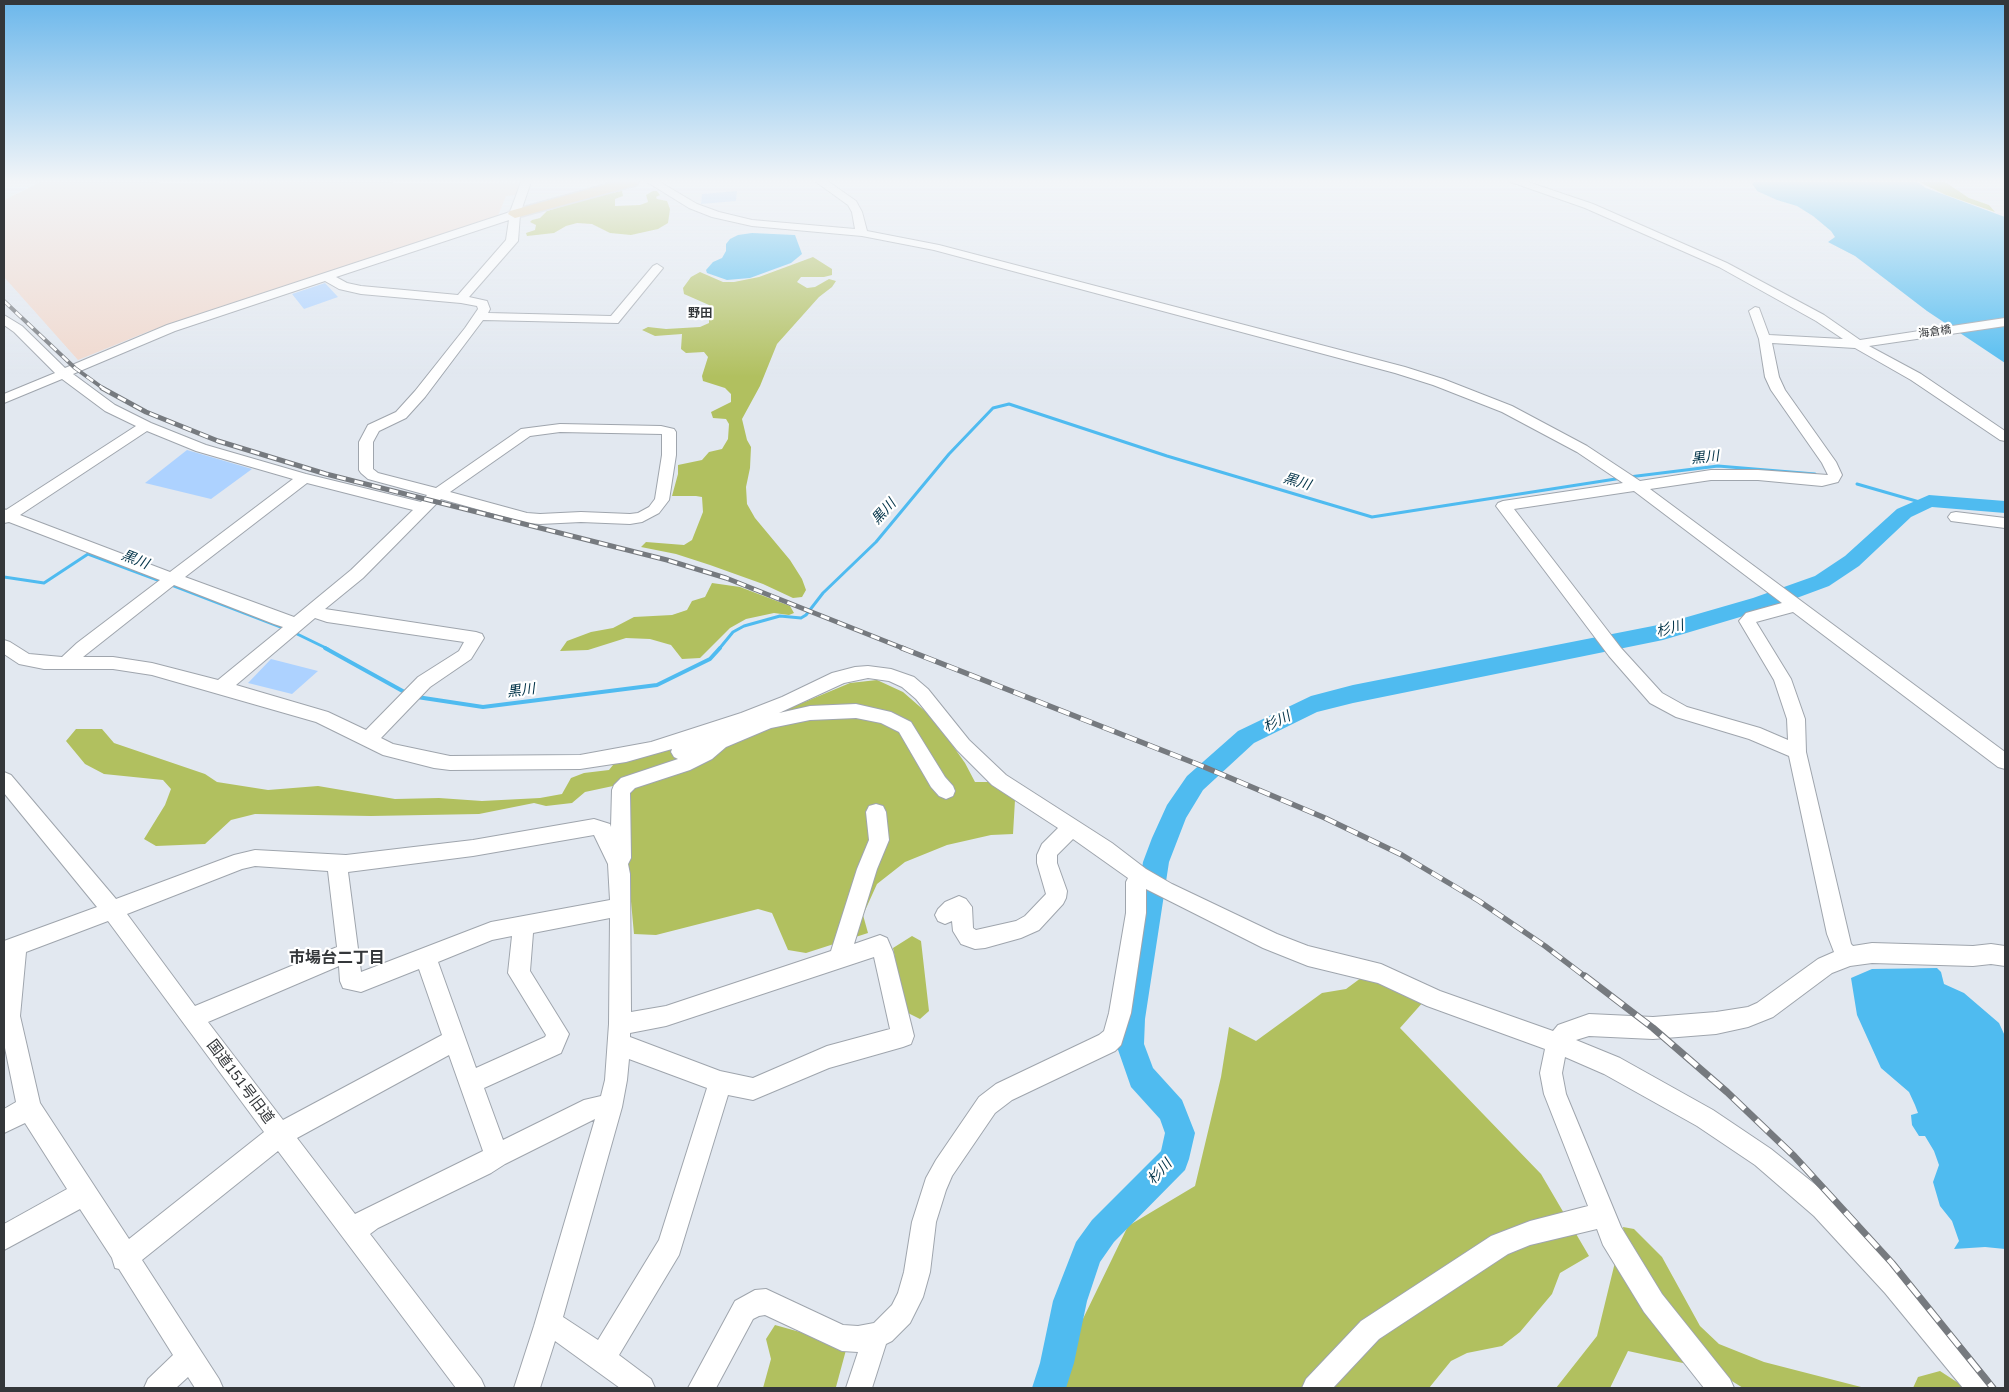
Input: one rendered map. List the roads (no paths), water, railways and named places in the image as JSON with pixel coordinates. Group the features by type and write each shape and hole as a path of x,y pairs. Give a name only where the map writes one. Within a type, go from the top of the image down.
{"street":[{"path":"4,399 171,328 414,247"},
{"path":"461,299 507,247"},
{"path":"933,247 1040,274 1438,382 1507,410 1545,428 1582,448 1629,481 2005,762"},
{"path":"1683,247 1820,318 2005,437"},
{"path":"480,316 614,320 657,268"},
{"path":"221,686 357,574 438,493 520,435 534,430 560,428 661,430 669,432 662,500 654,510 642,517 630,519 527,518 438,493 372,476 366,470 366,442 373,428 401,415 480,316 484,309 483,304 461,299 367,291 344,286 325,276"},
{"path":"1755,311 1765,339 1772,377 1778,390 1829,462 1835,476 1833,479 1812,481 1786,477 1730,475 1629,481 1503,506 1612,648 1656,698 1671,708 1754,732 1798,752"},
{"path":"4,319 18,329 63,373 110,408 146,426 201,448 304,478 422,507"},
{"name":"海倉橋","path":"1765,339 1861,343 2005,322"},
{"path":"5,516 146,426"},
{"path":"65,664 83,647 304,478"},
{"path":"5,516 168,582 280,620 290,628"},
{"path":"1956,517 2005,523"},
{"path":"1794,603 1752,617 1748,621 1782,679 1796,719 1798,752 1837,934 1842,950 1849,956"},
{"path":"313,611 327,616 476,638 465,655 455,663 436,672 368,740"},
{"path":"4,646 25,660 65,664 113,663 152,669 221,686 306,711 400,753 450,763 580,762 650,749 698,735 788,702 838,678 855,673 868,672 891,675 908,682 922,694 963,745 988,770 1105,849 1142,877 1165,890 1270,942 1308,956 1381,974 1435,999 1557,1043 1612,1066 1697,1113 1763,1157 1823,1207 1894,1284 1980,1388"},
{"path":"580,762 581,766 586,767 631,764 720,742 768,722 793,716 810,713 856,711 884,717 905,727 938,782 946,791"},
{"path":"618,864 621,858 620,790 628,783 683,765 706,754 720,742"},
{"name":"国道151号旧道","path":"4,780 112,910 472,1388"},
{"path":"840,957 867,869 879,840 876,812"},
{"path":"210,1388 124,1259 84,1193 28,1108 7,1017 10,948 241,861 255,858 338,864 473,848 594,827 604,830 618,864 620,874 619,1036 616,1080 610,1108 547,1326 527,1388"},
{"path":"945,914 959,905 962,907 963,931 968,937 975,940 1021,929 1032,923 1056,898 1057,891 1047,863 1049,850 1072,828"},
{"path":"338,864 351,981 361,982 491,930 620,907"},
{"path":"701,1388 744,1310 755,1303 766,1302 842,1338 858,1339 872,1337 882,1332 901,1314 910,1297 917,1272 926,1210 935,1187 944,1168 987,1105 1004,1092 1107,1043 1113,1037 1120,1013 1136,913 1136,882 1142,877"},
{"path":"472,1082 553,1045 558,1034 519,972 523,924"},
{"path":"880,945 903,1036 826,1057 753,1089 720,1082 633,1048 619,1036 666,1016 880,945"},
{"path":"1721,1388 1653,1303 1621,1252 1603,1215 1555,1094 1551,1074 1557,1043 1566,1033 1588,1025 1653,1028 1716,1023 1748,1017 1765,1010 1825,966 1849,956 1872,953 1973,956 2003,952"},
{"path":"193,1020 203,1013 347,953"},
{"path":"426,956 497,1156"},
{"path":"124,1259 280,1135 308,1118 455,1040"},
{"path":"602,1358 670,1246 720,1082"},
{"path":"4,1121 28,1108"},
{"path":"353,1232 369,1220 483,1165 592,1108 610,1108"},
{"path":"4,1238 84,1193"},
{"path":"1316,1388 1370,1330 1500,1245 1530,1233 1603,1215"},
{"path":"547,1326 560,1329 642,1388"},
{"path":"859,1388 873,1348 872,1337"},
{"path":"157,1388 189,1358"}],"water":[{"path":"726,247 799,247 802,254 791,263 750,278 727,280 707,273 706,270 713,262 722,258"},
{"path":"1838,247 2005,247 2005,363 1927,311 1855,256"},
{"path":"1937,968 1941,972 1944,984 1964,993 1999,1023 2005,1036 2005,1249 1985,1247 1954,1249 1959,1241 1952,1221 1940,1206 1933,1182 1939,1165 1934,1151 1925,1136 1919,1136 1912,1125 1911,1115 1918,1113 1915,1105 1909,1092 1881,1068 1857,1015 1851,978 1872,969"}],"waterway":[{"name":"黒川","path":"719,649 733,632 744,626 780,616 801,618 806,615 823,593 876,542 949,454 993,408 1009,404 1167,456 1372,517 1622,478"},
{"name":"黒川","path":"1629,477 1718,466 1815,474"},
{"name":"黒川","path":"1857,484 1923,503"},
{"name":"杉川","path":"1049,1388 1057,1363 1070,1301 1087,1253 1103,1231 1174,1159 1180,1133 1172,1110 1141,1077 1130,1044 1131,1019 1156,862 1176,812 1195,783 1216,763 1246,737 1311,705 1353,694 1663,632 1760,604 1822,581 1852,561 1904,513 1929,501 2005,507"},
{"name":"黒川","path":"4,577 44,583 88,554 163,582"},
{"name":"黒川","path":"169,584 286,629"},
{"name":"黒川","path":"293,632 328,649"},
{"name":"黒川","path":"325,648 408,694"},
{"name":"黒川","path":"417,697 483,707 657,685 710,659 720,648"}],"railway":[{"path":"4,301 75,368 104,389"},
{"path":"102,388 146,412 218,441 326,474 667,560 726,578 905,649"},
{"path":"902,648 1202,766 1325,818 1402,855 1479,901 1545,946 1587,978"},
{"path":"1585,976 1653,1028 1727,1092 1794,1156 1892,1263 1993,1388"}],"district":[{"name":"野田","path":"700,314"},
{"name":"市場台二丁目","path":"337,959"}]}
